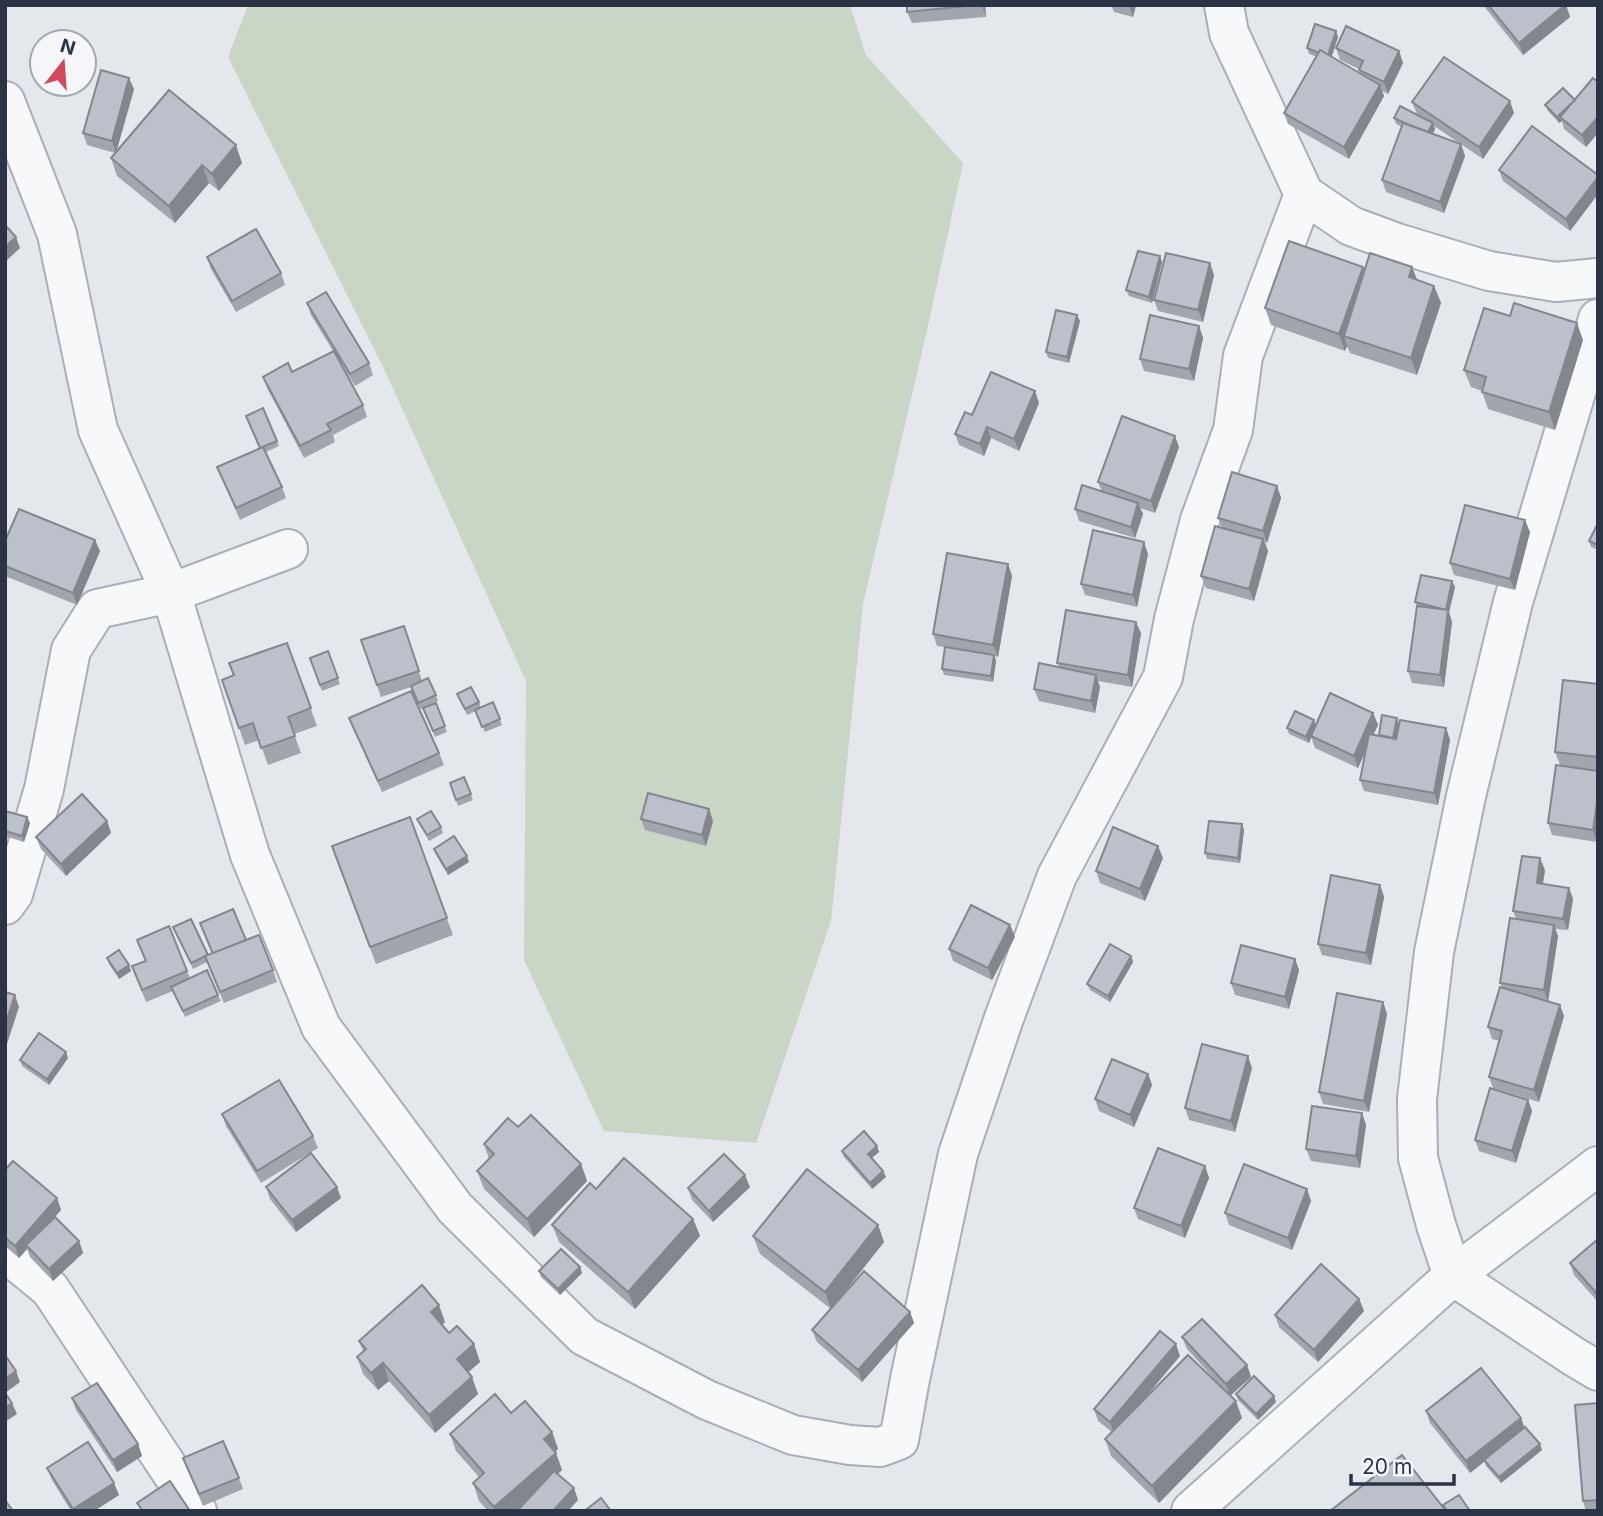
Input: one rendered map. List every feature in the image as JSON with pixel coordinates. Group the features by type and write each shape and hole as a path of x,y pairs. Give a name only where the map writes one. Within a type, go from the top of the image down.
{"street":[{"path":"1224,5 1229,33 1304,194 1351,226 1489,271 1556,282 1598,278"},
{"path":"5,102 57,234 98,430 171,593 250,855 321,1027 455,1208 584,1336 707,1400 793,1436 850,1445 880,1447 899,1440 958,1154 1004,1018 1058,876 1163,677 1174,619 1200,520 1233,430 1243,356 1304,194"},
{"path":"1598,319 1513,602 1466,796 1434,952 1417,1099 1418,1158 1453,1276 1598,1371"},
{"path":"5,905 13,894 44,789 71,650 97,609 171,593 288,549"},
{"path":"1191,1511 1453,1276 1598,1166"},
{"path":"5,1252 50,1289 197,1511"}],"green space":[{"path":"248,5 850,5 866,55 963,163 863,604 831,921 756,1143 604,1131 524,960 526,681 385,371 228,57"}],"building":[{"path":"907,5 977,5 907,12"},
{"path":"1488,5 1565,5 1519,43"},
{"path":"1315,24 1336,31 1328,55 1320,50 1319,53 1307,48"},
{"path":"1346,26 1399,51 1384,82 1359,70 1363,61 1336,48"},
{"path":"1320,50 1380,85 1344,147 1284,113"},
{"path":"1444,57 1510,101 1479,147 1412,102"},
{"path":"101,70 129,78 112,141 83,133 93,98 98,98"},
{"path":"1593,78 1598,82 1598,117 1582,135 1560,117"},
{"path":"1563,88 1575,100 1557,117 1545,105"},
{"path":"169,90 236,145 212,174 202,165 169,206 111,158"},
{"path":"1400,106 1433,123 1428,132 1394,118"},
{"path":"1403,123 1461,144 1440,202 1382,180"},
{"path":"1532,126 1598,175 1566,219 1499,170"},
{"path":"5,225 16,237 5,247"},
{"path":"256,229 281,273 232,301 207,257"},
{"path":"1289,241 1363,267 1339,334 1265,308"},
{"path":"1138,251 1160,256 1149,297 1126,290"},
{"path":"1166,253 1210,263 1198,310 1154,300"},
{"path":"1370,253 1412,267 1409,277 1434,286 1411,358 1344,336"},
{"path":"326,292 369,363 350,374 307,303"},
{"path":"1514,303 1577,323 1549,412 1482,392 1486,377 1464,370 1484,308 1510,316"},
{"path":"1056,310 1077,315 1067,357 1046,352"},
{"path":"1150,315 1199,326 1189,369 1140,359"},
{"path":"334,351 363,405 327,424 331,430 300,446 263,377 288,363 292,372"},
{"path":"991,372 1035,391 1014,439 987,427 980,444 955,434 965,412 972,415"},
{"path":"263,408 277,441 260,448 246,416"},
{"path":"1122,416 1175,436 1151,501 1098,482"},
{"path":"263,447 282,487 236,508 217,467"},
{"path":"1232,472 1277,486 1263,531 1218,518"},
{"path":"1082,485 1138,503 1131,527 1075,509"},
{"path":"1465,505 1525,520 1510,579 1450,563"},
{"path":"19,509 95,540 73,593 5,566 5,541"},
{"path":"1598,523 1598,545 1589,541"},
{"path":"1215,526 1263,539 1249,589 1201,576"},
{"path":"1093,530 1144,542 1133,595 1081,584"},
{"path":"947,553 1008,564 993,645 933,634"},
{"path":"1421,575 1452,581 1446,610 1415,602"},
{"path":"1417,606 1448,610 1440,675 1408,671"},
{"path":"1066,610 1136,622 1128,675 1057,663"},
{"path":"404,626 419,671 377,685 361,640"},
{"path":"287,643 311,708 288,717 295,736 261,748 253,723 239,728 222,680 234,675 229,663"},
{"path":"945,647 994,655 991,676 942,669"},
{"path":"328,651 338,678 320,685 310,658"},
{"path":"1039,663 1096,675 1091,701 1034,689"},
{"path":"428,678 436,695 418,703 411,686"},
{"path":"1563,680 1598,684 1598,757 1555,752"},
{"path":"471,687 479,702 465,709 457,694"},
{"path":"411,691 439,753 378,781 349,718"},
{"path":"1330,693 1373,713 1354,756 1311,736"},
{"path":"493,702 500,719 482,727 475,710"},
{"path":"436,703 445,726 433,731 423,708"},
{"path":"1295,711 1314,720 1306,737 1287,728"},
{"path":"1382,715 1397,718 1393,738 1379,735"},
{"path":"1400,720 1446,728 1434,793 1360,780 1369,734 1396,739"},
{"path":"1556,765 1598,771 1598,796 1593,830 1548,823"},
{"path":"464,777 471,794 456,800 450,783"},
{"path":"648,793 709,809 702,835 641,819"},
{"path":"82,794 107,821 61,864 36,837"},
{"path":"5,811 27,817 22,836 5,831"},
{"path":"431,811 441,827 427,835 417,819"},
{"path":"410,817 447,918 370,947 332,846"},
{"path":"1209,821 1242,824 1238,858 1205,853"},
{"path":"1113,827 1158,846 1140,889 1096,871"},
{"path":"454,836 467,856 446,869 434,849"},
{"path":"1522,856 1540,858 1537,883 1569,888 1563,919 1513,911"},
{"path":"1331,875 1380,885 1366,953 1318,944"},
{"path":"971,905 1010,925 988,968 949,949"},
{"path":"233,909 246,940 213,954 200,923"},
{"path":"1510,918 1554,925 1544,990 1500,983"},
{"path":"191,919 208,955 191,963 173,927"},
{"path":"169,926 187,971 142,990 132,966 146,961 137,940"},
{"path":"259,935 273,970 220,992 205,956"},
{"path":"1110,944 1131,956 1108,996 1087,984"},
{"path":"1241,945 1295,959 1285,997 1231,983"},
{"path":"119,950 129,965 117,973 107,958"},
{"path":"207,970 218,995 183,1011 171,987"},
{"path":"1500,987 1560,1005 1534,1090 1489,1077 1502,1031 1488,1027"},
{"path":"5,992 15,995 5,1025"},
{"path":"1337,993 1383,1002 1364,1101 1319,1092"},
{"path":"39,1033 66,1052 47,1079 20,1060"},
{"path":"1202,1044 1248,1056 1231,1121 1185,1108"},
{"path":"1112,1059 1148,1074 1130,1115 1095,1099"},
{"path":"279,1080 313,1136 257,1171 222,1114"},
{"path":"1490,1088 1528,1100 1512,1151 1475,1140"},
{"path":"1312,1106 1362,1113 1356,1156 1306,1149"},
{"path":"531,1115 581,1164 527,1219 477,1171 494,1154 484,1144 508,1118 518,1127"},
{"path":"864,1131 877,1146 868,1154 883,1171 870,1183 842,1151"},
{"path":"1158,1148 1205,1166 1181,1226 1134,1208"},
{"path":"311,1153 337,1187 292,1220 266,1187"},
{"path":"724,1154 745,1175 709,1211 688,1188"},
{"path":"624,1158 693,1219 628,1292 552,1225 590,1183 596,1189"},
{"path":"13,1161 57,1198 15,1246 5,1237 5,1170"},
{"path":"1244,1164 1307,1189 1288,1238 1225,1213"},
{"path":"807,1169 878,1225 825,1292 753,1236"},
{"path":"55,1217 79,1241 49,1269 26,1245"},
{"path":"1598,1239 1598,1295 1570,1263"},
{"path":"561,1249 580,1267 558,1289 539,1271"},
{"path":"1321,1264 1359,1299 1314,1350 1275,1315"},
{"path":"864,1271 910,1312 858,1370 812,1330"},
{"path":"422,1285 439,1305 431,1312 449,1333 457,1326 474,1344 457,1359 472,1377 429,1415 383,1363 371,1373 357,1357 366,1349 359,1341"},
{"path":"1202,1319 1247,1365 1226,1384 1182,1337"},
{"path":"1160,1331 1176,1344 1110,1422 1094,1409"},
{"path":"5,1355 16,1371 5,1379"},
{"path":"1188,1355 1236,1401 1152,1486 1105,1439"},
{"path":"1481,1368 1521,1418 1466,1461 1426,1411"},
{"path":"1254,1376 1274,1396 1256,1414 1236,1394"},
{"path":"97,1383 138,1444 113,1460 72,1398"},
{"path":"5,1393 12,1403 5,1408"},
{"path":"495,1394 511,1413 525,1401 552,1432 544,1439 556,1453 494,1507 473,1483 484,1473 450,1434"},
{"path":"1598,1403 1598,1500 1583,1501 1575,1405"},
{"path":"1525,1427 1540,1444 1499,1477 1484,1460"},
{"path":"223,1441 239,1478 199,1494 183,1458"},
{"path":"88,1442 114,1483 73,1509 47,1468"},
{"path":"1402,1455 1446,1511 1330,1511"},
{"path":"554,1471 574,1488 553,1511 517,1511"},
{"path":"170,1481 190,1511 143,1511 137,1503"},
{"path":"1459,1495 1470,1511 1447,1511 1443,1505"},
{"path":"601,1498 611,1511 588,1511 587,1509"},
{"path":"5,1500 13,1511 5,1511"}]}
